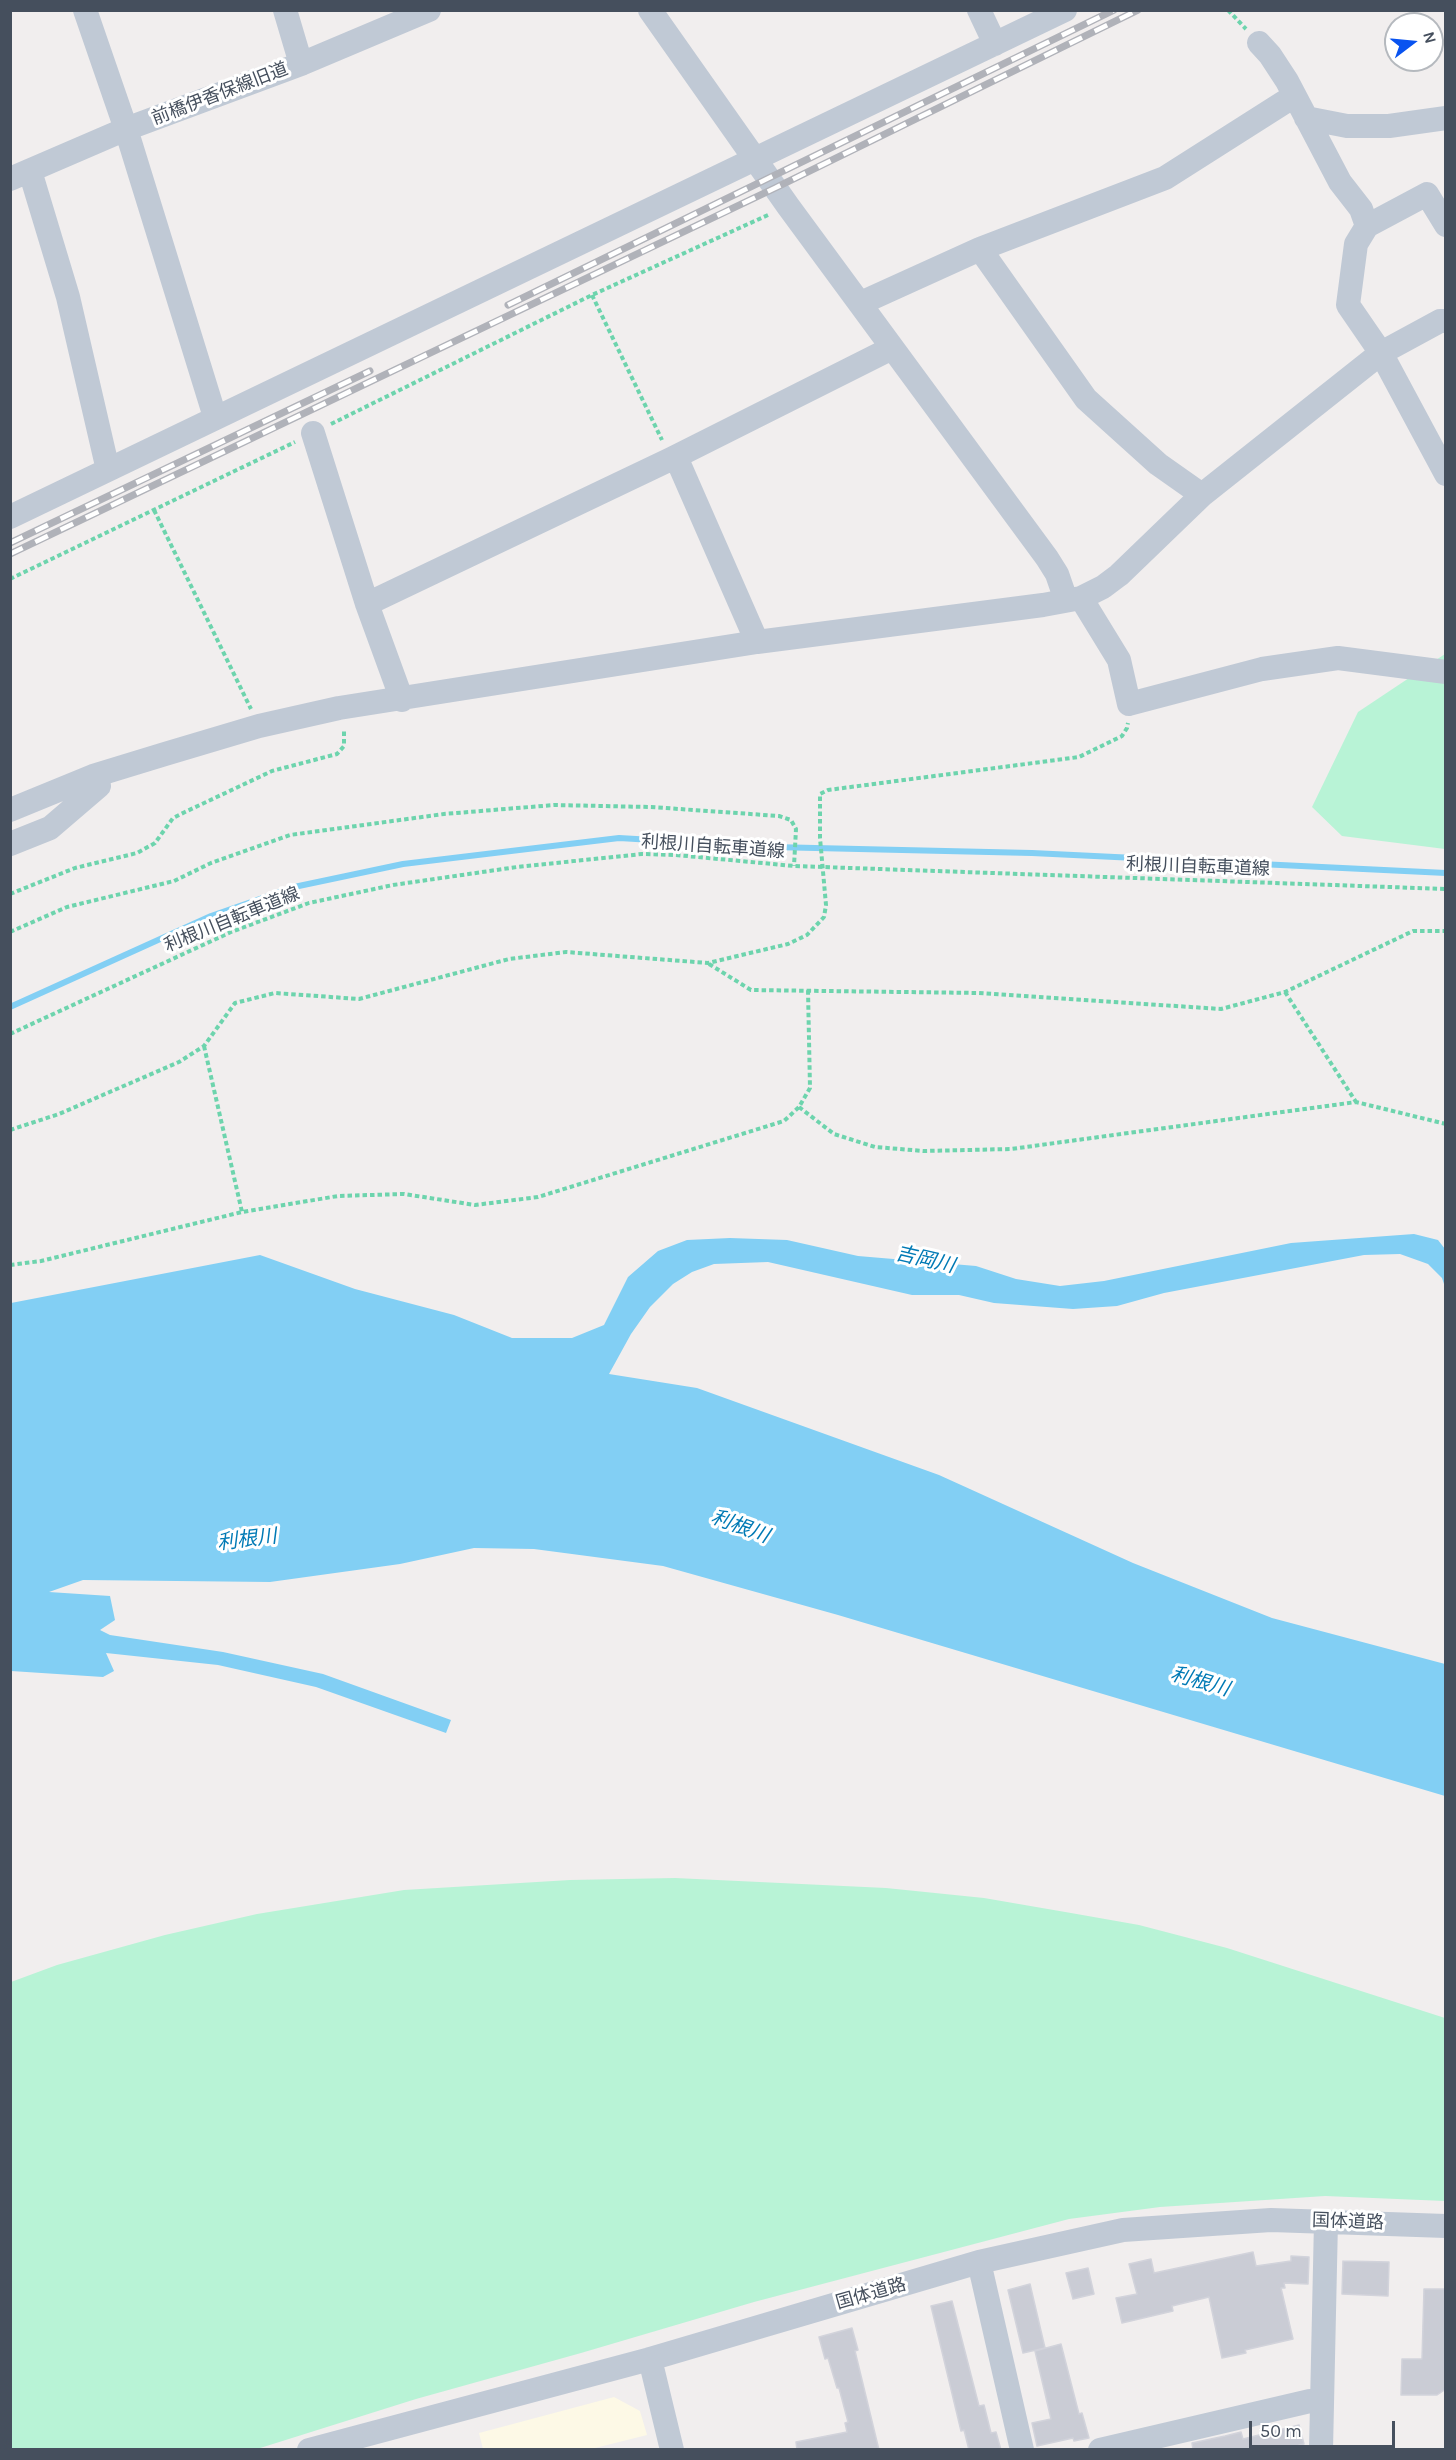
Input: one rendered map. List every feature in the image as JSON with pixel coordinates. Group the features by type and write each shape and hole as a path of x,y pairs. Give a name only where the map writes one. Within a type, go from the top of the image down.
{"street":[{"path":"85,10 126,129 215,417"},
{"path":"285,10 301,64"},
{"name":"前橋伊香保線旧道","path":"20,175 126,129 301,64 429,10"},
{"path":"650,10 788,206 1047,558 1119,660 1130,704 1262,669 1338,658 1446,672"},
{"path":"979,10 995,44"},
{"path":"10,517 1065,10"},
{"path":"1259,43 1270,55 1294,96 1340,182 1357,201 1367,226"},
{"path":"861,303 980,249 1165,178 1294,96"},
{"path":"1306,118 1347,126 1389,126 1446,118"},
{"path":"20,175 68,297 108,470"},
{"path":"1446,225 1427,194 1367,226 1356,244 1348,305 1381,353 1446,474"},
{"path":"980,249 1086,399 1158,464 1202,495"},
{"path":"10,810 93,776 259,726 339,708 402,700 758,642 1074,599 1103,587 1119,575 1202,495 1381,353 1440,321 1446,321"},
{"path":"367,604 673,458 892,348"},
{"path":"313,433 367,604 402,700"},
{"path":"673,458 758,642"},
{"path":"10,844 50,828 99,786 93,776"},
{"name":"国体道路","path":"309,2450 650,2360 979,2262 1123,2230 1230,2221 1326,2221 1446,2226"},
{"path":"1321,2450 1326,2221"},
{"path":"979,2262 1022,2450"},
{"path":"650,2360 672,2450"},
{"path":"1100,2450 1310,2401 1322,2402"}],"path":[{"path":"10,579 592,295 788,206"},
{"path":"592,295 673,458"},
{"path":"154,510 259,726"},
{"path":"10,1130 58,1114 179,1062 204,1046 235,1003 275,993 359,999 401,990 509,959 566,952 708,963 788,944 807,935 824,917 826,905 820,838 820,794 828,790 1079,757 1122,736 1127,728 1130,704"},
{"path":"10,894 75,868 137,854 155,843 173,818 272,771 337,754 344,746 344,731"},
{"path":"10,932 67,907 174,881 211,863 290,835 444,814 554,805 651,807 779,816 791,819 796,829 794,866"},
{"name":"利根川自転車道線","path":"10,1034 231,932 309,903 353,892 517,867 642,854 794,866 1446,889"},
{"path":"708,963 751,990 979,993 1221,1009 1285,992 1413,931 1446,931"},
{"path":"10,1265 41,1261 242,1212 338,1196 404,1194 474,1205 538,1197 784,1121 799,1107 810,1088 808,990"},
{"path":"1285,992 1356,1102"},
{"path":"204,1046 242,1212"},
{"path":"799,1107 834,1134 875,1147 923,1150 1011,1149 1356,1102 1446,1124"}],"shaded area":[{"path":"614,2397 640,2411 647,2435 591,2449 483,2449 479,2433"}],"green space":[{"path":"1445,654 1445,849 1342,836 1312,807 1358,712"},
{"path":"675,1878 886,1888 984,1898 1139,1925 1227,1948 1445,2018 1445,2201 1325,2196 1160,2207 1069,2219 754,2302 416,2399 257,2449 11,2449 11,1982 57,1965 165,1935 257,1914 404,1890 570,1880"}],"water":[{"name":"利根川","path":"1414,1234 1438,1240 1445,1249 1445,1287 1442,1278 1428,1264 1400,1254 1364,1255 1164,1293 1117,1306 1073,1309 994,1303 959,1295 912,1295 768,1262 714,1264 692,1272 673,1284 650,1307 631,1334 609,1374 697,1388 939,1475 1133,1563 1272,1618 1445,1664 1445,1796 838,1615 663,1566 534,1549 474,1548 400,1564 270,1582 83,1580 49,1592 110,1596 115,1620 100,1630 110,1635 223,1652 323,1674 451,1720 446,1733 316,1687 218,1665 106,1653 114,1671 103,1677 11,1671 11,1303 260,1255 355,1289 454,1315 512,1338 572,1338 604,1325 628,1277 658,1251 687,1240 730,1238 787,1240 858,1256 976,1266 1016,1279 1060,1286 1104,1281 1291,1243"}],"building":[{"path":"1253,2252 1256,2266 1291,2261 1291,2256 1309,2257 1308,2284 1284,2283 1285,2288 1281,2288 1293,2339 1222,2358 1209,2297 1172,2306 1173,2311 1122,2323 1116,2298 1137,2294 1129,2264 1151,2259 1154,2273"},
{"path":"1343,2261 1389,2262 1388,2296 1342,2294"},
{"path":"1088,2268 1094,2294 1073,2299 1066,2273"},
{"path":"1030,2284 1045,2348 1023,2353 1008,2290"},
{"path":"1424,2289 1446,2289 1446,2389 1437,2395 1401,2395 1402,2359 1422,2359"},
{"path":"952,2301 979,2406 984,2405 991,2433 996,2432 1001,2450 969,2450 964,2430 961,2431 931,2306"},
{"path":"852,2328 858,2350 855,2351 879,2450 797,2450 796,2442 847,2432 845,2423 848,2422 839,2388 837,2388 828,2358 825,2359 819,2337"},
{"path":"1061,2344 1079,2414 1082,2413 1089,2438 1074,2441 1073,2438 1037,2446 1032,2423 1051,2419 1035,2351"},
{"path":"1299,2425 1304,2444 1299,2445 1300,2450 1193,2450 1192,2443 1241,2432 1243,2439"}],"waterway":[{"path":"10,1007 211,916 294,887 403,864 619,838 772,847 1032,853 1446,873"}],"railway":[{"path":"508,305 1114,10"},
{"path":"10,554 775,188 1138,10"},
{"path":"10,543 370,371"}],"water label":[{"name":"吉岡川","path":"925,1260"}]}
